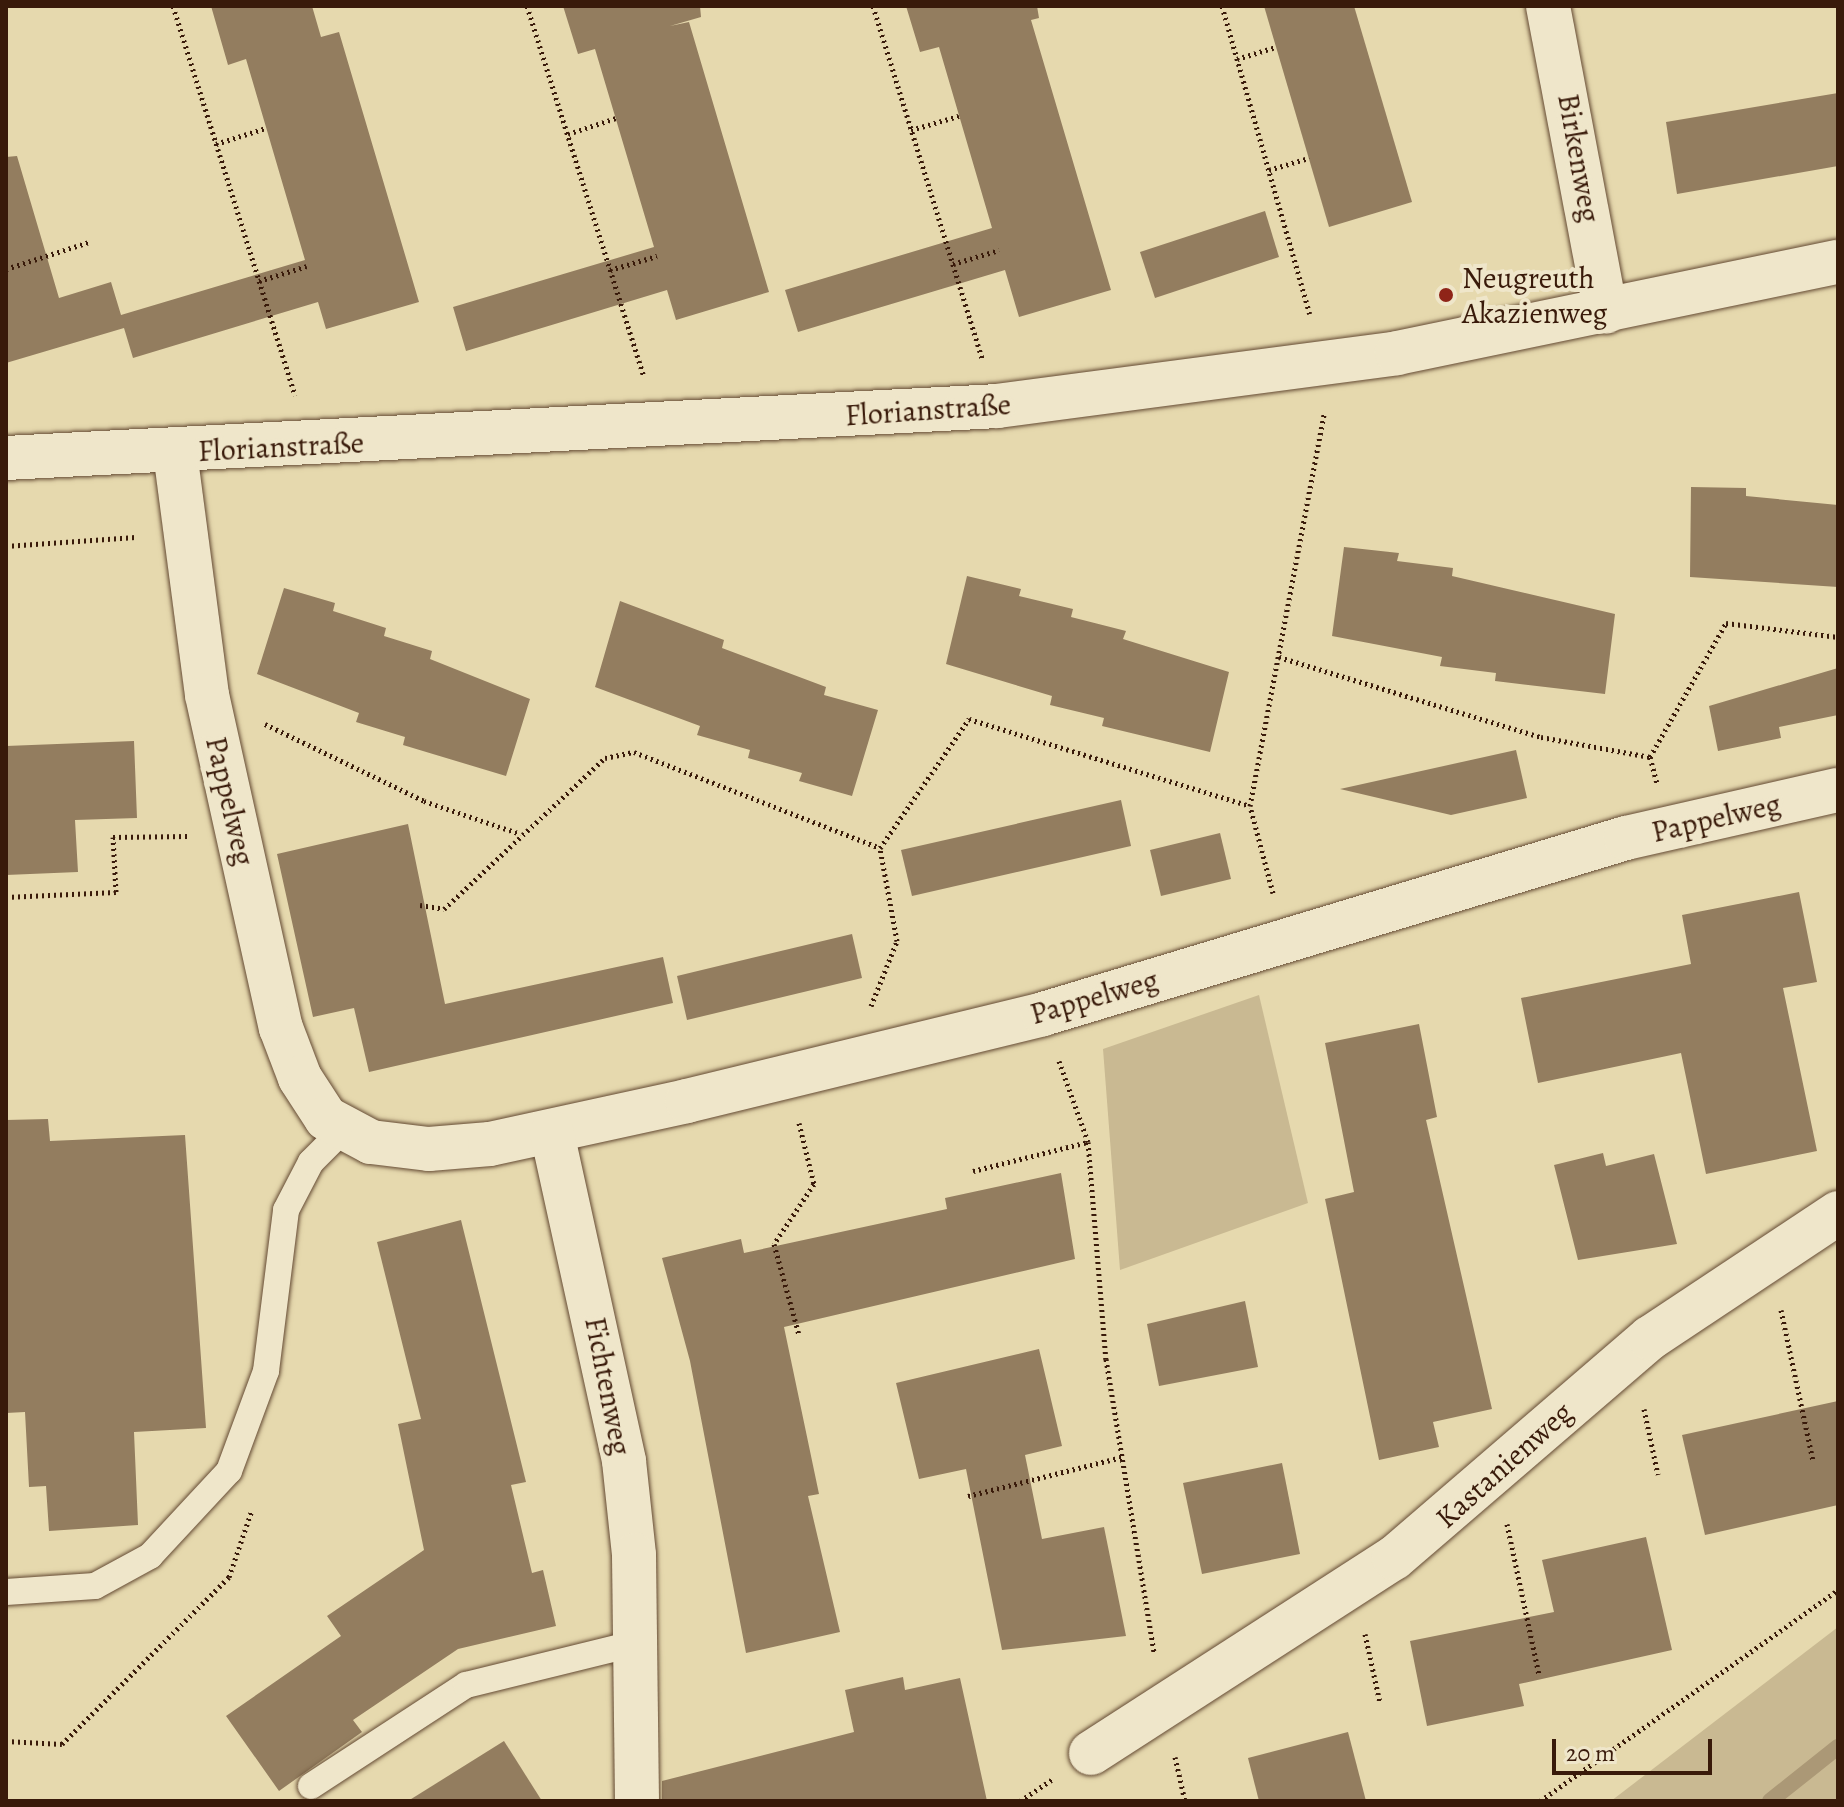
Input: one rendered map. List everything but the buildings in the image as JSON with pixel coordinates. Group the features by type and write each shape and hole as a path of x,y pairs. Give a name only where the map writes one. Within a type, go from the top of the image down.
{"street":[{"name":"Birkenweg","path":"1548,6 1606,312"},
{"name":"Florianstraße","path":"6,458 660,429 997,406 1346,362 1606,312 1838,262"},
{"name":"Pappelweg","path":"175,452 181,534 207,695 281,1028 300,1078 341,1132 429,1149 552,1133 1043,1014 1626,838 1838,790"},
{"name":"Fichtenweg","path":"552,1133 622,1448 637,1643 637,1801"},
{"name":"Kastanienweg","path":"1091,1753 1355,1586 1496,1476 1632,1354 1838,1213"}],"lane":[{"path":"6,1592 95,1586 122,1571 196,1514 229,1471 251,1427 266,1371 286,1210 311,1162 341,1132"},
{"path":"311,1786 466,1685 637,1643"}],"path":[{"path":"174,6 311,446"},
{"path":"527,6 660,429"},
{"path":"873,6 997,406"},
{"path":"1222,6 1313,327"},
{"path":"1237,59 1276,47"},
{"path":"911,130 959,116"},
{"path":"568,134 616,118"},
{"path":"216,144 266,128"},
{"path":"1269,170 1309,158"},
{"path":"6,269 89,242"},
{"path":"953,264 999,250"},
{"path":"610,270 657,256"},
{"path":"259,281 307,266"},
{"path":"1285,941 1250,806 1325,426 1322,400"},
{"path":"6,546 181,534"},
{"path":"1279,657 1541,737 1650,757 1726,623 1838,637"},
{"path":"207,695 424,801 521,834"},
{"path":"848,1061 897,941 880,848 969,719 1250,806"},
{"path":"420,905 444,909 605,758 634,752 880,848"},
{"path":"6,897 116,892 113,837 238,835"},
{"path":"1043,1014 1088,1142 1122,1457 1163,1707"},
{"path":"787,1076 814,1184 774,1244 799,1335"},
{"path":"973,1171 1088,1142"},
{"path":"1769,1258 1813,1461"},
{"path":"1632,1354 1658,1475"},
{"path":"968,1496 1122,1457"},
{"path":"1496,1476 1539,1675"},
{"path":"6,1741 62,1744 229,1577 254,1505"},
{"path":"1355,1586 1380,1703"},
{"path":"1540,1801 1838,1590"}],"shaded area":[{"path":"1259,995 1308,1203 1120,1270 1103,1049"},
{"path":"1838,1627 1838,1801 1611,1801"}],"waterway":[{"path":"1770,1801 1838,1747"}],"place":[{"name":"Neugreuth Akazienweg","path":"1446,295"}]}
